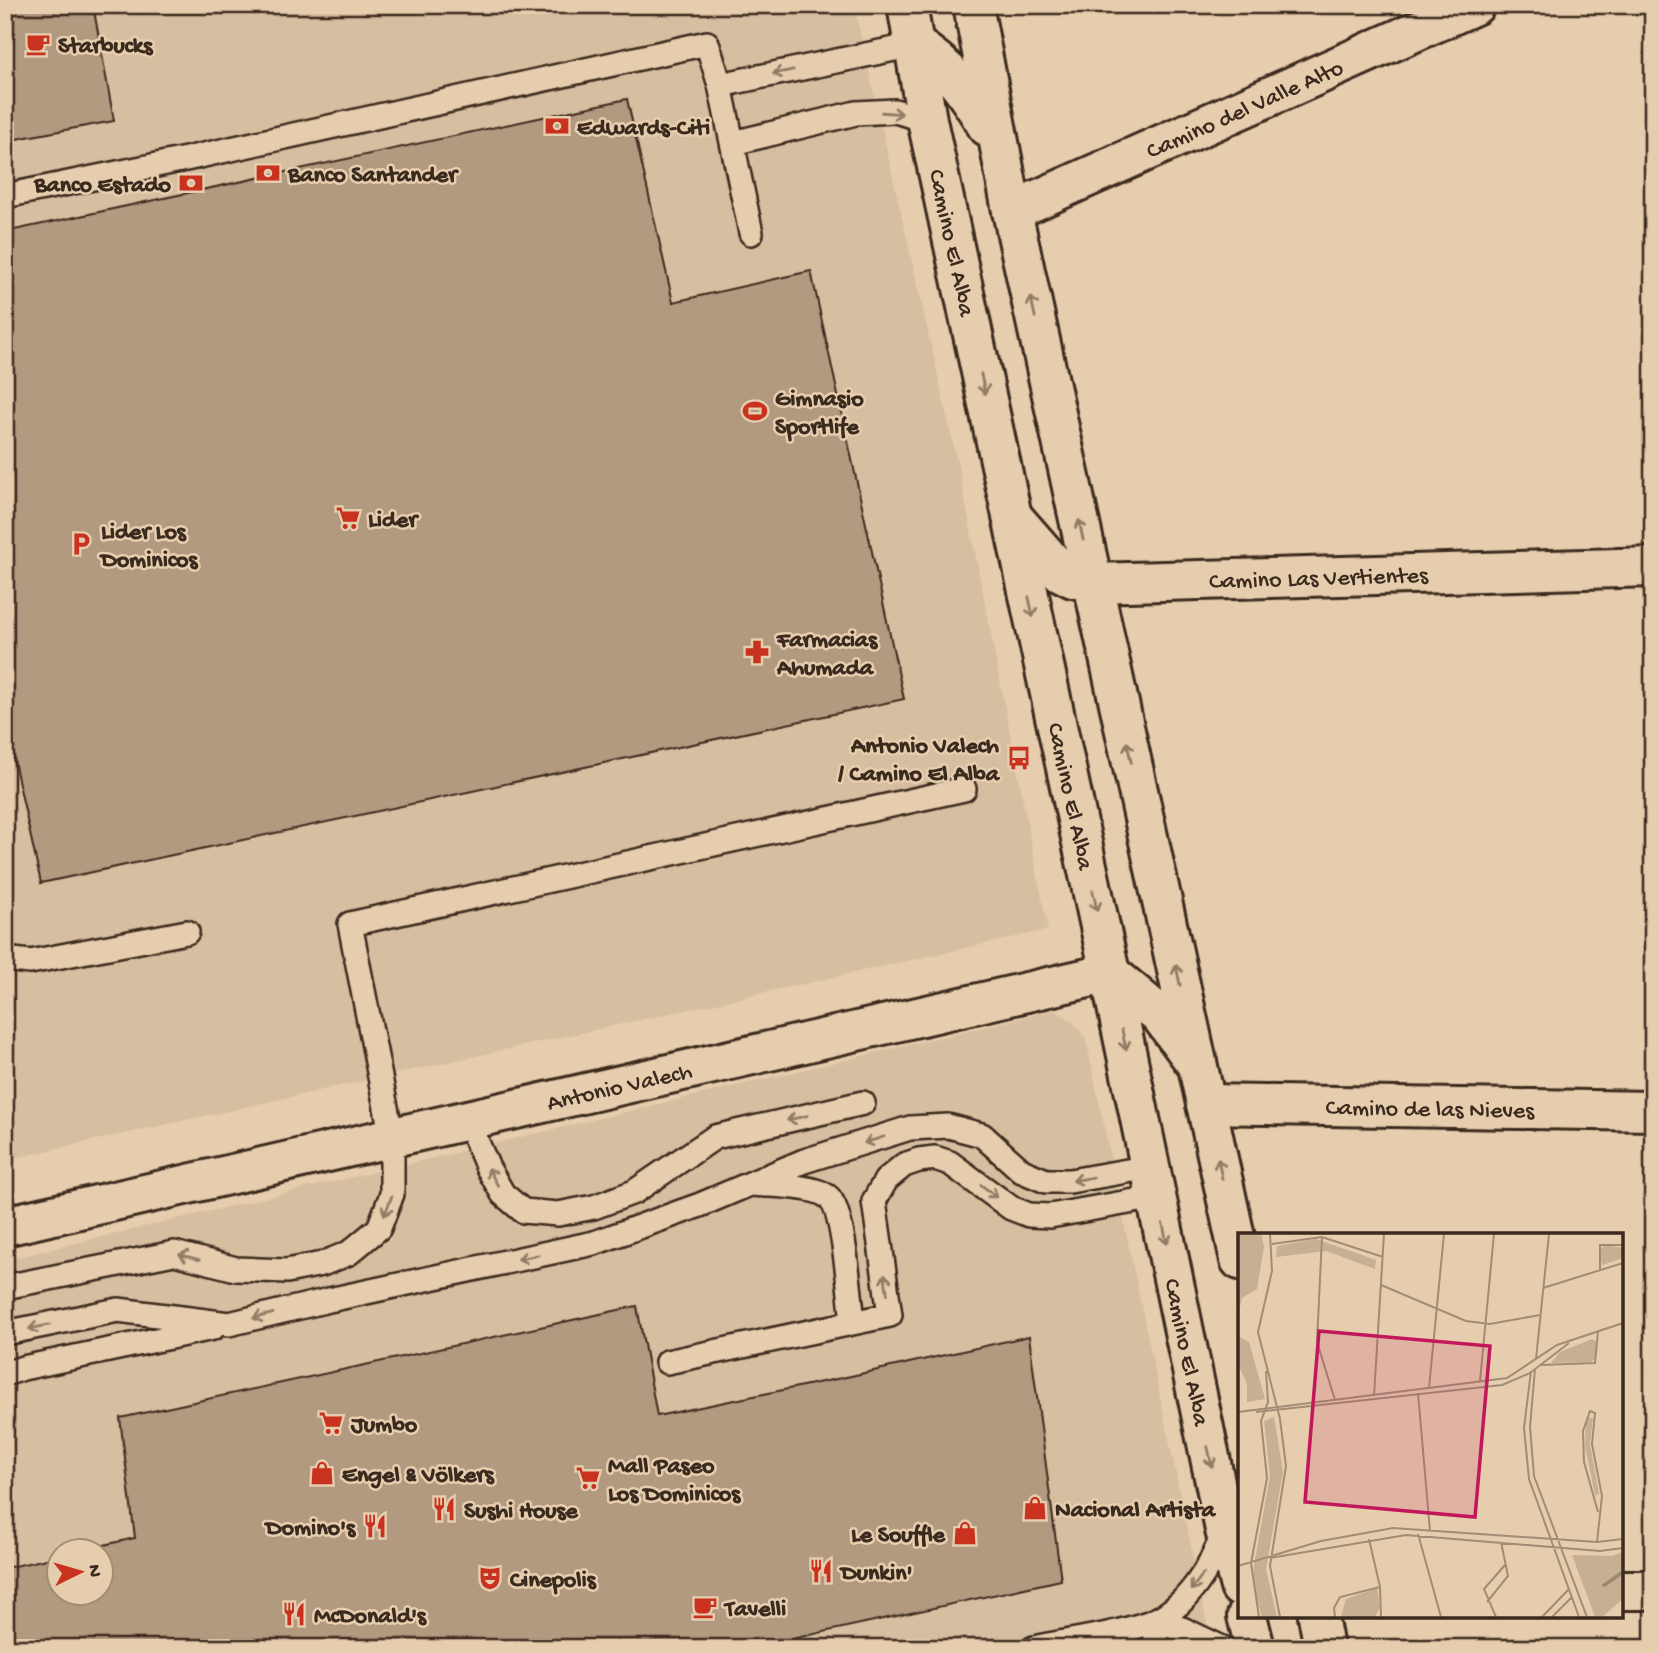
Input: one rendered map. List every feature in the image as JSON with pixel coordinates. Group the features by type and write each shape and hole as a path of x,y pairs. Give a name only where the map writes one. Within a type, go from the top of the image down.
{"main road":[{"name":"Camino El Alba","path":"907,5 927,120 1110,973 1225,1530 1238,1579"},
{"path":"972,5 1012,211 1238,1251"},
{"name":"Camino del Valle Alto","path":"1012,211 1475,5"},
{"path":"914,45 935,58 957,79 1000,149"},
{"name":"Camino Las Vertientes","path":"1012,516 1061,572 1093,583 1653,567"},
{"path":"1110,973 1160,1015 1197,1065"},
{"name":"Antonio Valech","path":"5,1226 1110,973"},
{"name":"Camino de las Nieves","path":"1206,1104 1653,1111"},
{"path":"1623,1590 1653,1590"},
{"path":"1248,1618 1255,1648"},
{"path":"1318,1618 1324,1648"}],"lane":[{"path":"5,196 186,159 707,43 720,85 751,233"},
{"path":"720,85 914,45"},
{"path":"733,143 856,113 895,111 927,120"},
{"path":"5,1287 174,1253 236,1269 287,1271 322,1264 349,1253 379,1228 392,1194 392,1138 350,924 964,789"},
{"path":"5,959 30,962 187,933"},
{"path":"468,1121 488,1168 503,1194 523,1211 558,1214 594,1207 634,1192 715,1137 863,1103"},
{"path":"5,1374 594,1243 700,1205 804,1161 910,1128 948,1126 982,1135 1022,1171 1046,1181 1154,1182"},
{"path":"667,1362 890,1315 874,1201 886,1180 904,1164 935,1158 950,1163 1011,1208 1029,1216 1050,1216 1154,1182"},
{"path":"748,1184 814,1191 828,1196 835,1205 841,1224 853,1322"},
{"path":"634,1192 643,1225"},
{"path":"322,1264 329,1300"},
{"path":"5,1333 118,1310 229,1324"},
{"path":"1034,1648 1130,1638 1177,1604 1198,1584 1214,1559 1225,1530"},
{"path":"1153,1621 1158,1648"},
{"path":"1153,1621 1182,1629 1222,1648"}],"shaded area":[{"path":"5,5 854,5 959,469 1048,930 5,1160"},
{"path":"1054,1010 1072,1021 1086,1039 1212,1648 5,1648 5,1260"}],"building":[{"path":"5,5 93,5 114,121 5,141"},
{"path":"627,99 673,302 811,271 904,699 41,883 5,721 5,232"},
{"name":"Mall Paseo Los Dominicos","path":"637,1306 657,1416 1029,1336 1061,1580 751,1648 5,1648 5,1568 46,1559 46,1608 116,1608 116,1542 135,1538 120,1418"}],"place":[{"name":"Starbucks","path":"38,44"},
{"name":"Edwards-Citi","path":"557,126"},
{"name":"Banco Santander","path":"268,173"},
{"name":"Banco Estado","path":"191,183"},
{"name":"Gimnasio Sportlife","path":"755,411"},
{"name":"Lider","path":"348,518"},
{"name":"Lider Los Dominicos","path":"81,544"},
{"name":"Farmacias Ahumada","path":"757,652"},
{"name":"Antonio Valech / Camino El Alba","path":"1019,758"},
{"name":"Jumbo","path":"331,1423"},
{"name":"Engel & Völkers","path":"322,1473"},
{"name":"Mall Paseo Los Dominicos","path":"588,1478"},
{"name":"Nacional Artista","path":"1035,1508"},
{"name":"Sushi House","path":"444,1509"},
{"name":"Domino's","path":"375,1526"},
{"name":"Le Souffle","path":"965,1533"},
{"name":"Dunkin'","path":"821,1571"},
{"name":"Cinepolis","path":"490,1578"},
{"name":"Tavelli","path":"705,1607"},
{"name":"McDonald's","path":"294,1614"}]}
